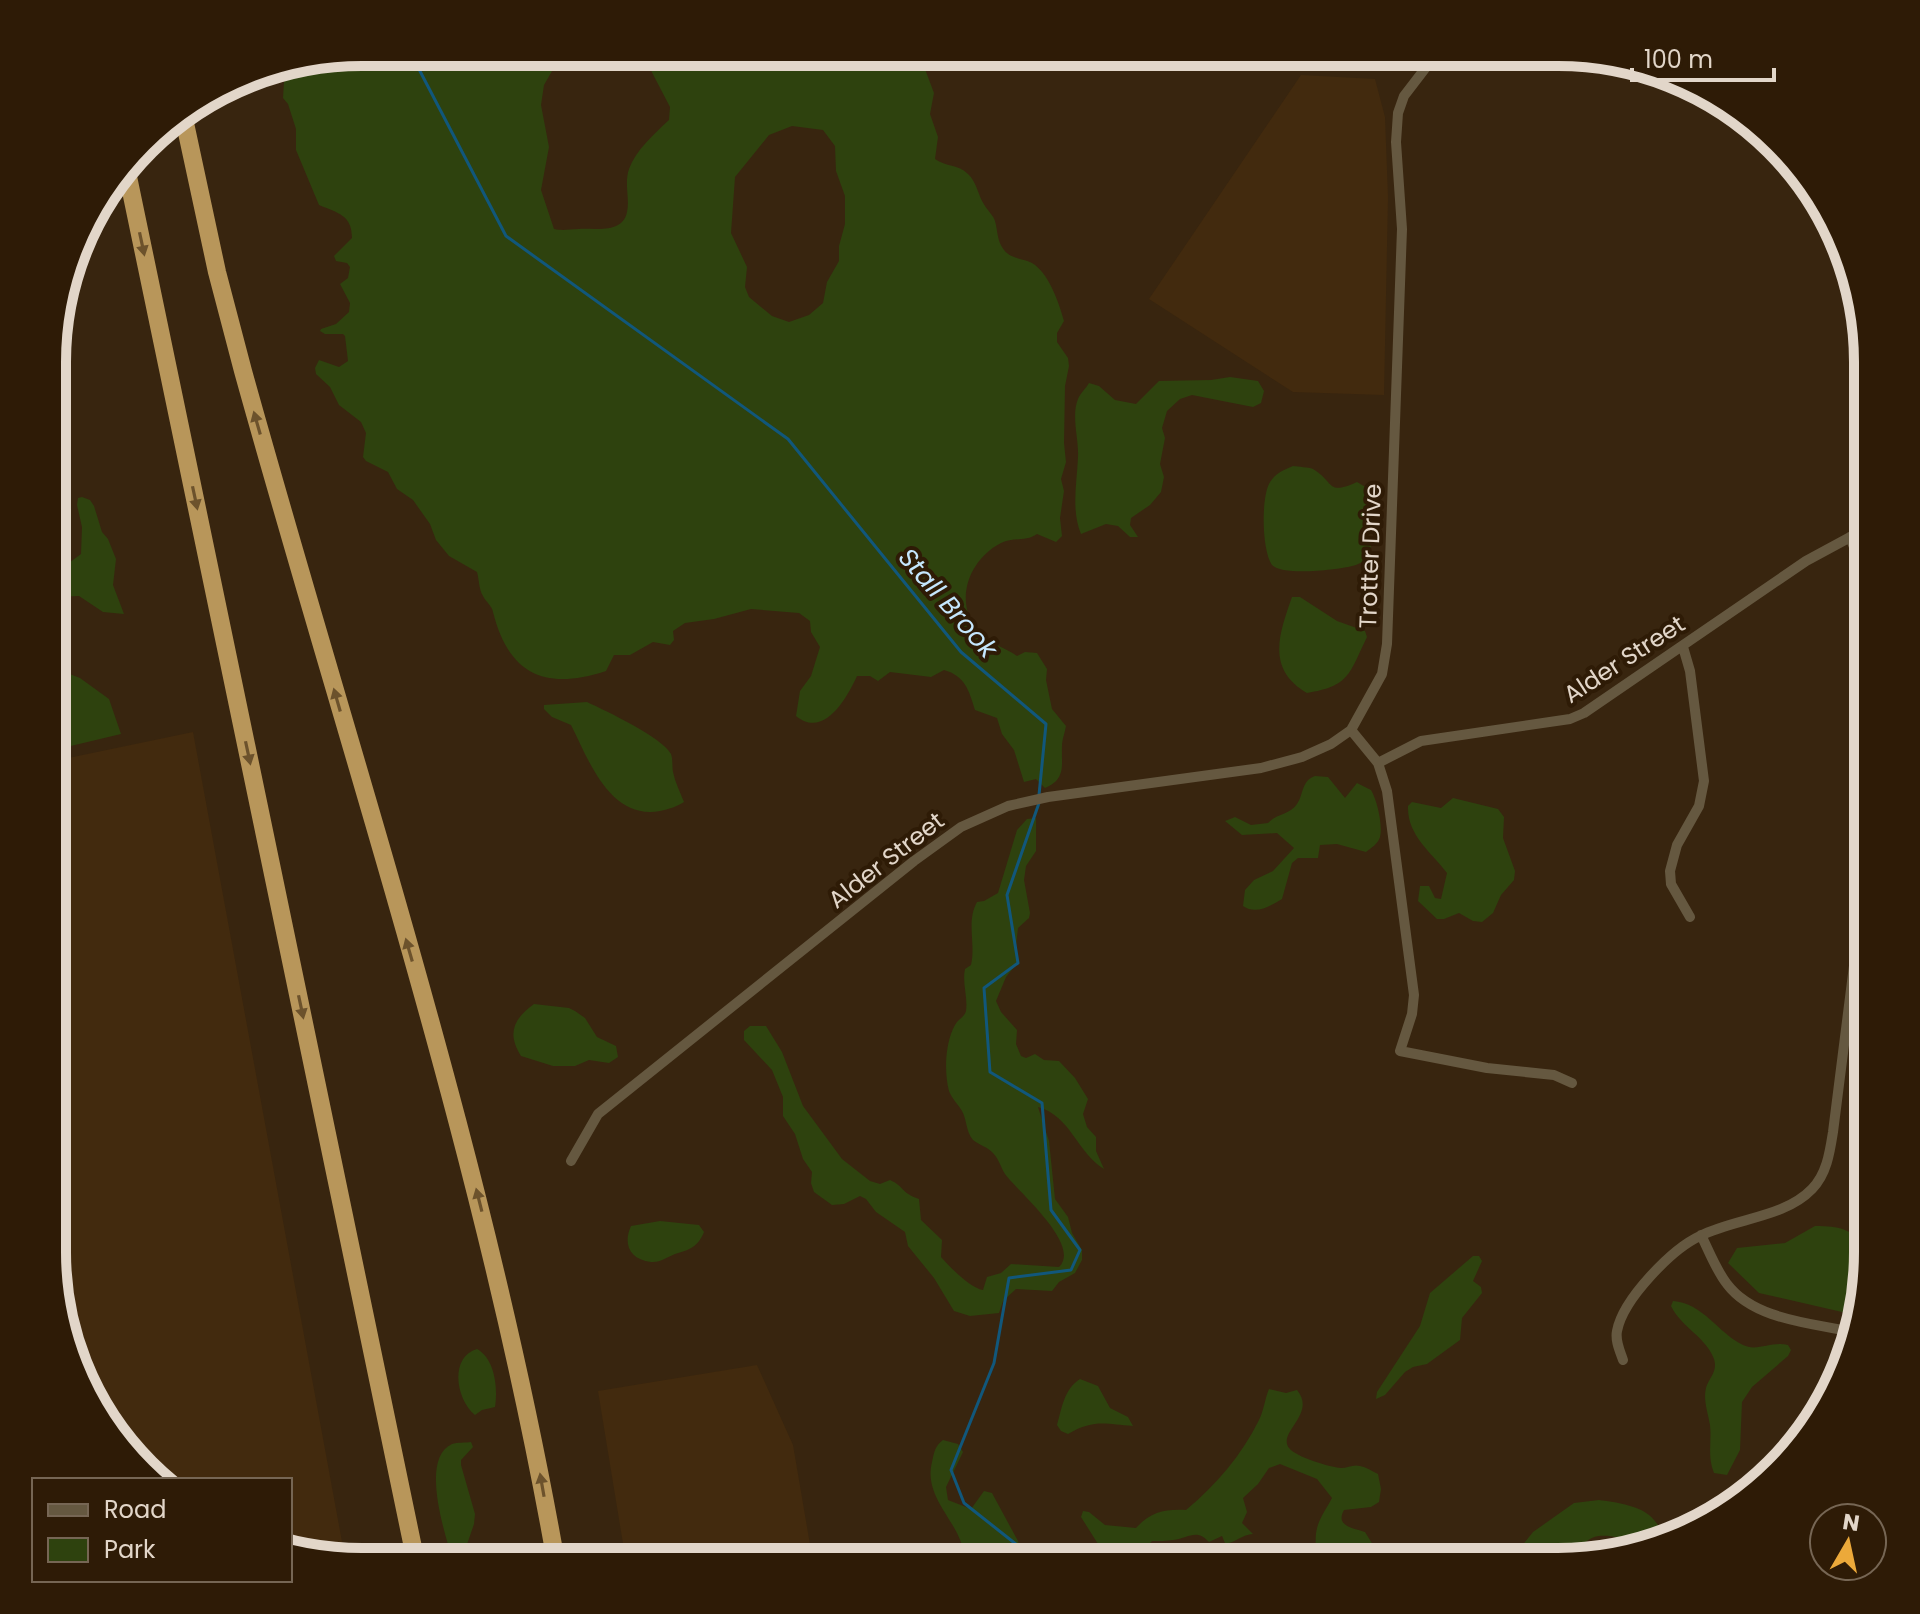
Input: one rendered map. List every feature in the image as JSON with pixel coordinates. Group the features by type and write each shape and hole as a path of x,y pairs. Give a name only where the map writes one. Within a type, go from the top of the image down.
{"highway":[{"path":"185,125 217,272 249,393 473,1177 533,1436 553,1548"},
{"path":"129,180 413,1548"}],"street":[{"name":"Trotter Drive","path":"1351,730 1382,674 1387,644 1402,229 1396,142 1398,113 1404,96 1427,66"},
{"name":"Alder Street","path":"1378,763 1421,741 1570,719 1610,697 1806,561 1854,535"},
{"path":"1850,537 1854,547"},
{"path":"1683,647 1690,671 1704,781 1699,806 1677,845 1670,871 1671,884 1690,917"},
{"path":"1351,730 1378,763 1387,791 1414,995 1412,1014 1400,1051 1487,1068 1554,1075 1572,1083"},
{"name":"Alder Street","path":"571,1161 598,1114 914,861 961,827 1008,806 1048,797 1261,768 1302,757 1331,744 1351,730"},
{"path":"1623,1360 1616,1334 1628,1307 1643,1285 1667,1261 1701,1235 1791,1204 1814,1187 1822,1175 1833,1132 1854,984"},
{"path":"1701,1235 1728,1287 1743,1299 1780,1316 1843,1330"}],"shaded area":[{"path":"1301,75 1375,79 1385,117 1388,197 1384,395 1293,392 1149,299"},
{"path":"193,732 343,1547 292,1539 292,1478 172,1478 140,1447 116,1416 97,1383 82,1347 72,1309 66,1252 66,758"},
{"path":"757,1365 793,1445 811,1548 624,1548 598,1391"}],"green space":[{"path":"555,66 544,85 541,105 549,147 541,190 554,229 564,230 614,227 624,219 628,202 627,180 632,162 669,120 670,107 649,66 925,66 934,93 930,114 938,137 935,159 971,177 994,219 1002,247 1010,255 1038,268 1056,297 1064,321 1057,333 1057,342 1068,358 1069,366 1065,386 1066,462 1061,479 1064,491 1060,518 1062,536 1056,542 1037,534 1001,543 980,560 968,583 966,596 971,621 982,636 1017,656 1025,652 1037,653 1047,669 1052,709 1066,726 1057,780 1045,788 1036,779 1024,782 1014,750 1002,734 997,718 975,710 965,685 957,676 944,670 931,677 890,672 878,681 870,676 857,676 841,704 825,719 816,723 806,722 796,716 800,691 811,676 820,647 811,632 810,621 799,613 751,609 685,623 673,631 674,640 670,645 653,642 630,655 614,655 606,671 584,677 548,678 520,664 500,633 482,594 477,572 449,556 413,500 397,489 388,472 366,461 363,457 366,433 361,422 339,405 330,387 316,374 319,360 339,367 348,361 345,336 320,331 336,324 349,312 350,303 340,284 348,278 350,267 347,263 336,261 334,256 352,238 347,220 319,205 296,150 296,129 283,98 284,82 295,74 343,67","holes":["792,126 823,130 835,146 836,171 845,196 845,224 839,246 839,261 827,282 823,303 809,315 789,322 772,316 749,297 745,287 747,267 731,233 735,177 769,135"]},
{"path":"1230,377 1258,381 1264,391 1261,403 1253,407 1192,395 1180,399 1167,411 1162,428 1165,438 1160,464 1164,477 1161,492 1150,505 1131,518 1130,525 1138,537 1130,537 1118,526 1106,524 1081,534 1075,506 1078,450 1075,413 1078,399 1089,383 1099,386 1115,400 1136,404 1159,381"},
{"path":"1293,466 1313,469 1335,487 1357,482 1367,488 1369,558 1354,565 1323,570 1287,570 1272,565 1265,537 1266,492 1273,478"},
{"path":"78,498 90,500 94,506 102,532 116,559 113,585 124,614 103,612 79,596 66,597 66,565 81,554 82,527"},
{"path":"1292,597 1300,597 1337,621 1365,631 1367,637 1351,669 1340,682 1307,693 1294,684 1286,673 1279,650 1280,637"},
{"path":"66,673 80,678 109,699 121,734 66,747"},
{"path":"587,702 633,725 666,747 671,754 674,776 684,802 660,811 643,811 615,797 594,770 571,725 552,717 544,709 544,705"},
{"path":"1315,776 1328,777 1345,798 1357,783 1371,790 1380,819 1379,839 1366,852 1337,844 1320,845 1318,858 1298,858 1292,863 1282,899 1258,910 1248,909 1243,906 1245,890 1254,880 1273,871 1294,848 1277,833 1242,835 1225,821 1235,817 1251,825 1268,823 1294,808 1305,784"},
{"path":"1453,798 1498,809 1504,817 1503,838 1515,871 1514,880 1501,895 1493,913 1482,922 1459,913 1437,919 1418,901 1420,886 1429,886 1435,898 1441,899 1447,873 1415,834 1408,806 1412,802 1441,808"},
{"path":"1036,818 1036,851 1026,866 1024,880 1029,918 1018,928 1018,962 1006,977 996,1001 1001,1012 1017,1030 1016,1044 1021,1056 1026,1058 1035,1054 1044,1060 1059,1061 1075,1078 1088,1099 1083,1114 1087,1127 1096,1137 1096,1151 1104,1169 1087,1154 1058,1118 1038,1107 1049,1141 1055,1199 1068,1217 1072,1233 1082,1250 1082,1260 1075,1273 1059,1282 1052,1291 1016,1289 1003,1301 999,1313 970,1316 954,1311 934,1278 908,1246 905,1232 876,1212 866,1199 860,1196 844,1204 832,1205 814,1192 812,1172 783,1116 783,1097 772,1070 744,1040 744,1031 750,1026 766,1026 782,1052 803,1106 842,1159 870,1181 880,1184 890,1180 919,1199 921,1220 942,1240 941,1257 966,1281 983,1290 987,1277 1001,1273 1011,1264 1059,1267 1064,1257 1055,1233 1005,1174 993,1153 971,1137 962,1111 949,1091 946,1075 949,1040 955,1025 966,1011 964,974 971,965 974,910 977,902 998,893 1017,830 1027,819"},
{"path":"534,1004 575,1011 585,1018 597,1037 616,1046 618,1057 609,1063 589,1060 575,1066 553,1066 521,1056 514,1041 514,1027 521,1015"},
{"path":"660,1221 699,1225 704,1232 692,1247 660,1261 637,1258 628,1245 631,1226"},
{"path":"1815,1226 1831,1227 1854,1235 1847,1313 1759,1293 1728,1263 1737,1248 1785,1243"},
{"path":"1473,1256 1479,1256 1482,1261 1473,1281 1481,1287 1482,1293 1462,1318 1460,1340 1427,1364 1405,1372 1385,1395 1376,1399 1377,1392 1420,1326 1430,1293"},
{"path":"1673,1301 1693,1307 1743,1345 1782,1344 1788,1345 1791,1350 1752,1387 1742,1402 1740,1450 1727,1475 1714,1473 1711,1461 1705,1397 1715,1367 1714,1359 1705,1344 1675,1313 1671,1306"},
{"path":"477,1349 491,1367 496,1399 495,1407 475,1415 463,1399 458,1379 462,1361"},
{"path":"1080,1379 1098,1386 1110,1408 1128,1417 1133,1426 1100,1424 1085,1426 1068,1434 1061,1431 1057,1425 1064,1399"},
{"path":"1269,1389 1286,1393 1297,1390 1302,1407 1288,1436 1289,1448 1305,1458 1329,1466 1357,1466 1378,1474 1381,1489 1379,1502 1371,1507 1344,1510 1342,1515 1347,1526 1365,1532 1375,1548 1313,1548 1319,1522 1332,1498 1317,1479 1280,1464 1269,1468 1243,1498 1247,1512 1242,1523 1253,1534 1228,1543 1222,1536 1209,1542 1196,1535 1152,1541 1145,1548 1097,1548 1098,1544 1081,1517 1083,1511 1105,1525 1136,1528 1158,1513 1186,1510 1218,1480 1244,1446 1261,1416"},
{"path":"943,1440 958,1444 963,1452 946,1487 948,1500 971,1509 984,1491 992,1493 1020,1548 964,1548 931,1482 934,1452"},
{"path":"471,1442 473,1447 461,1460 475,1514 466,1548 449,1548 438,1499 437,1465 442,1452 452,1444"},
{"path":"1599,1500 1625,1504 1644,1512 1661,1529 1620,1541 1616,1537 1598,1536 1583,1546 1520,1548 1533,1532 1574,1503"}],"waterway":[{"name":"Stall Brook","path":"417,66 506,236 788,439 961,652 1046,724 1039,795"},
{"name":"Stall Brook","path":"1021,1548 964,1503 951,1470 994,1363 1009,1278 1071,1270 1080,1250 1051,1210 1042,1103 990,1072 984,988 1018,963 1007,895 1039,803"}]}
